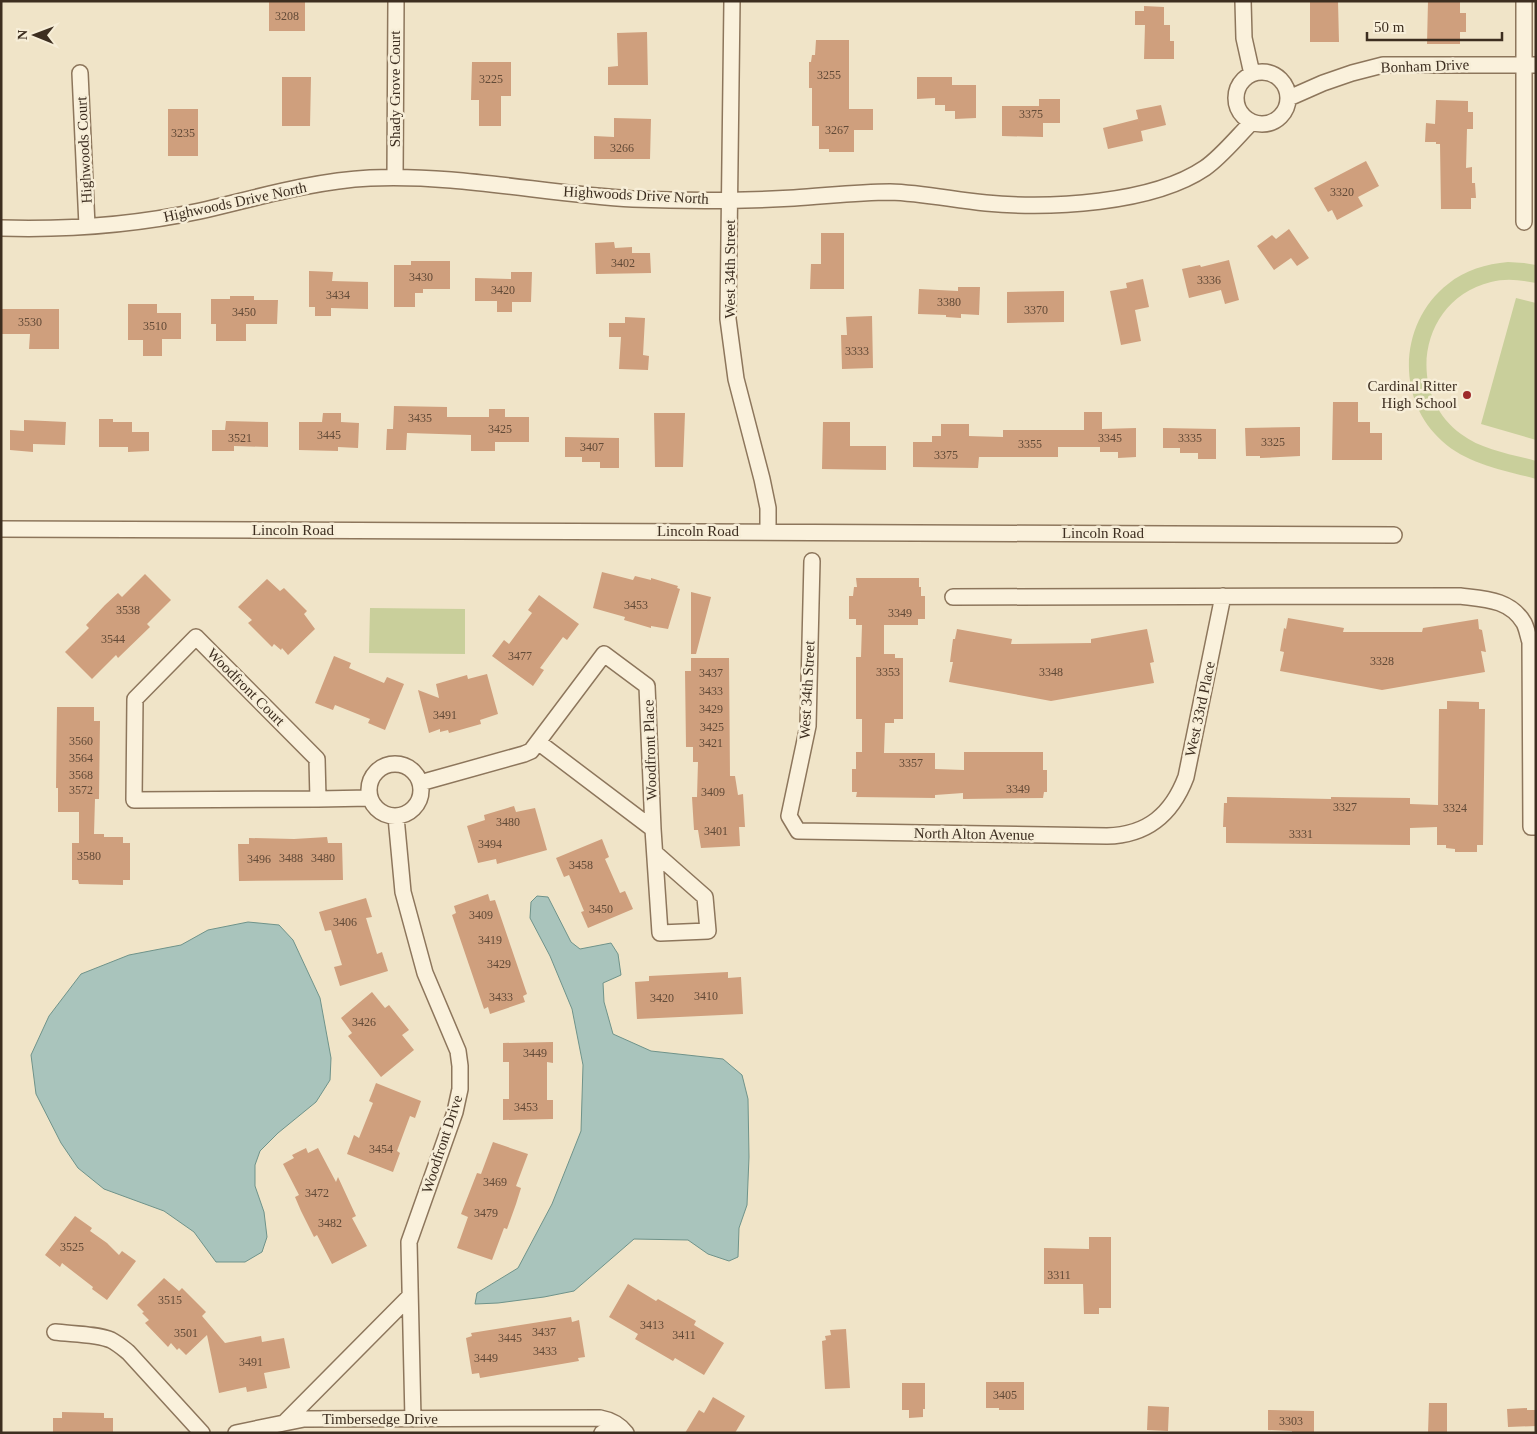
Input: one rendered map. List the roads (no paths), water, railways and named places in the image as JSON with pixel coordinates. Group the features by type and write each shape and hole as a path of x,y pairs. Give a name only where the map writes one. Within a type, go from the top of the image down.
{"street":[{"name":"Shady Grove Court","path":"395,177 396,1"},
{"name":"West 34th Street","path":"732,1 728,318 736,379 768,508 768,532"},
{"path":"1243,1 1244,38 1252,74"},
{"path":"1524,1 1530,65 1524,222"},
{"name":"Bonham Drive","path":"1289,98 1323,83 1383,65 1530,65"},
{"path":"1260,72 1269,72 1277,76 1283,82 1289,98 1283,115 1277,121 1260,125 1244,118 1236,103 1236,94 1244,78 1260,72"},
{"name":"Highwoods Court","path":"80,73 87,226"},
{"name":"Highwoods Drive North","path":"1,228 87,226 156,219 316,184 395,177 434,179 617,198 660,200 791,198 868,192 894,192 987,203 1037,206 1114,198 1161,188 1196,174 1208,166 1252,123"},
{"name":"Lincoln Road","path":"1,529 1394,535"},
{"name":"West 34th Street","path":"789,816 808,726 812,561"},
{"path":"954,596 1460,596 1492,600 1503,604 1514,611 1524,623 1530,642 1533,827"},
{"name":"West 33rd Place","path":"1161,816 1176,798 1186,777 1224,596"},
{"name":"Woodfront Court","path":"318,799 318,758 196,637 135,699 134,800 318,799 370,798"},
{"name":"Woodfront Place","path":"420,782 531,751 604,654 648,686 653,829 660,933 708,931 705,897 655,853"},
{"name":"Woodfront Place","path":"538,742 653,829"},
{"path":"395,764 406,766 415,773 420,782 420,796 414,808 402,816 387,816 374,806 370,798 369,787 372,777 384,766 395,764"},
{"name":"Woodfront Drive","path":"396,816 403,892 425,973 456,1044 460,1066 460,1089 455,1112 410,1236 408,1248 414,1419"},
{"name":"North Alton Avenue","path":"789,816 798,831 1107,836 1136,831 1161,816"},
{"name":"Timbersedge Drive","path":"284,1422 410,1296"},
{"path":"55,1332 102,1337 120,1345 202,1433"},
{"name":"Timbersedge Drive","path":"236,1433 304,1419 414,1419 477,1426 600,1418 609,1420 621,1429"},
{"name":"Timbersedge Drive","path":"602,1433 621,1429"}],"water":[{"path":"537,896 548,897 571,942 580,949 611,943 618,954 621,975 603,983 604,1002 613,1034 651,1051 723,1059 742,1075 748,1099 749,1157 747,1205 739,1228 738,1257 729,1261 708,1254 688,1240 634,1239 574,1291 544,1297 475,1304 477,1293 518,1268 552,1204 581,1131 583,1065 572,1009 550,956 530,918 531,902"},
{"path":"248,922 279,925 293,940 320,998 331,1058 330,1080 316,1102 278,1133 260,1151 255,1165 255,1186 264,1212 267,1237 262,1252 245,1262 216,1262 194,1232 164,1211 104,1189 78,1168 61,1143 36,1094 31,1055 49,1016 81,974 129,955 181,945 208,930"}],"place":[{"name":"Cardinal Ritter High School","path":"1467,395"}]}
